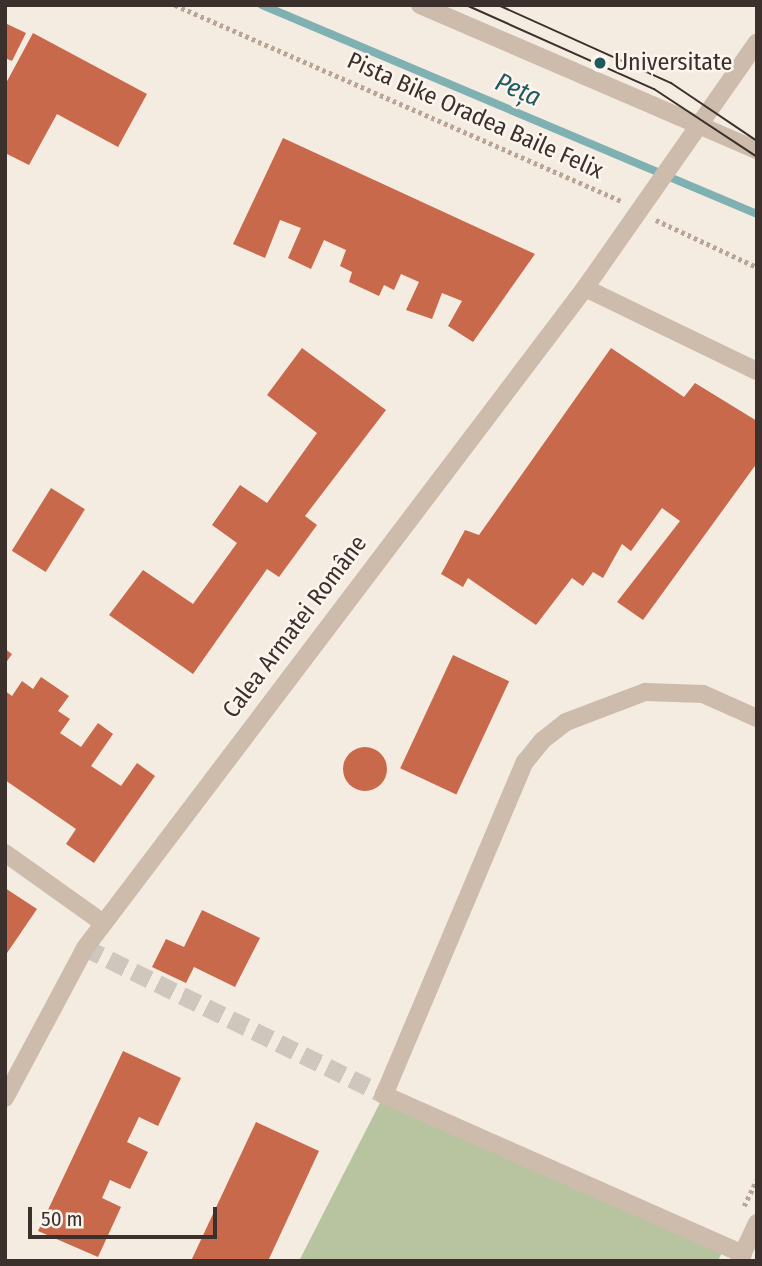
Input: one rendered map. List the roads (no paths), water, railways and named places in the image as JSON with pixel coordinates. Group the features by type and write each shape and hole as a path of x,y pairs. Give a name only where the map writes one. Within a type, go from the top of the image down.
{"street":[{"path":"420,5 697,131 757,150"},
{"name":"Calea Armatei Române","path":"5,1098 85,948 585,288 697,131 757,41"},
{"path":"585,288 757,371"},
{"path":"757,718 703,694 645,692 566,722 543,740 525,762 384,1095 741,1257 757,1223"},
{"path":"5,853 103,923"}],"waterway":[{"name":"Peța","path":"262,5 757,214"}],"tunnel":[{"path":"85,948 384,1095"}],"tram line":[{"path":"466,5 654,89 757,157"},
{"path":"498,5 671,83 757,141"}],"place":[{"name":"Universitate","path":"600,63"}]}
